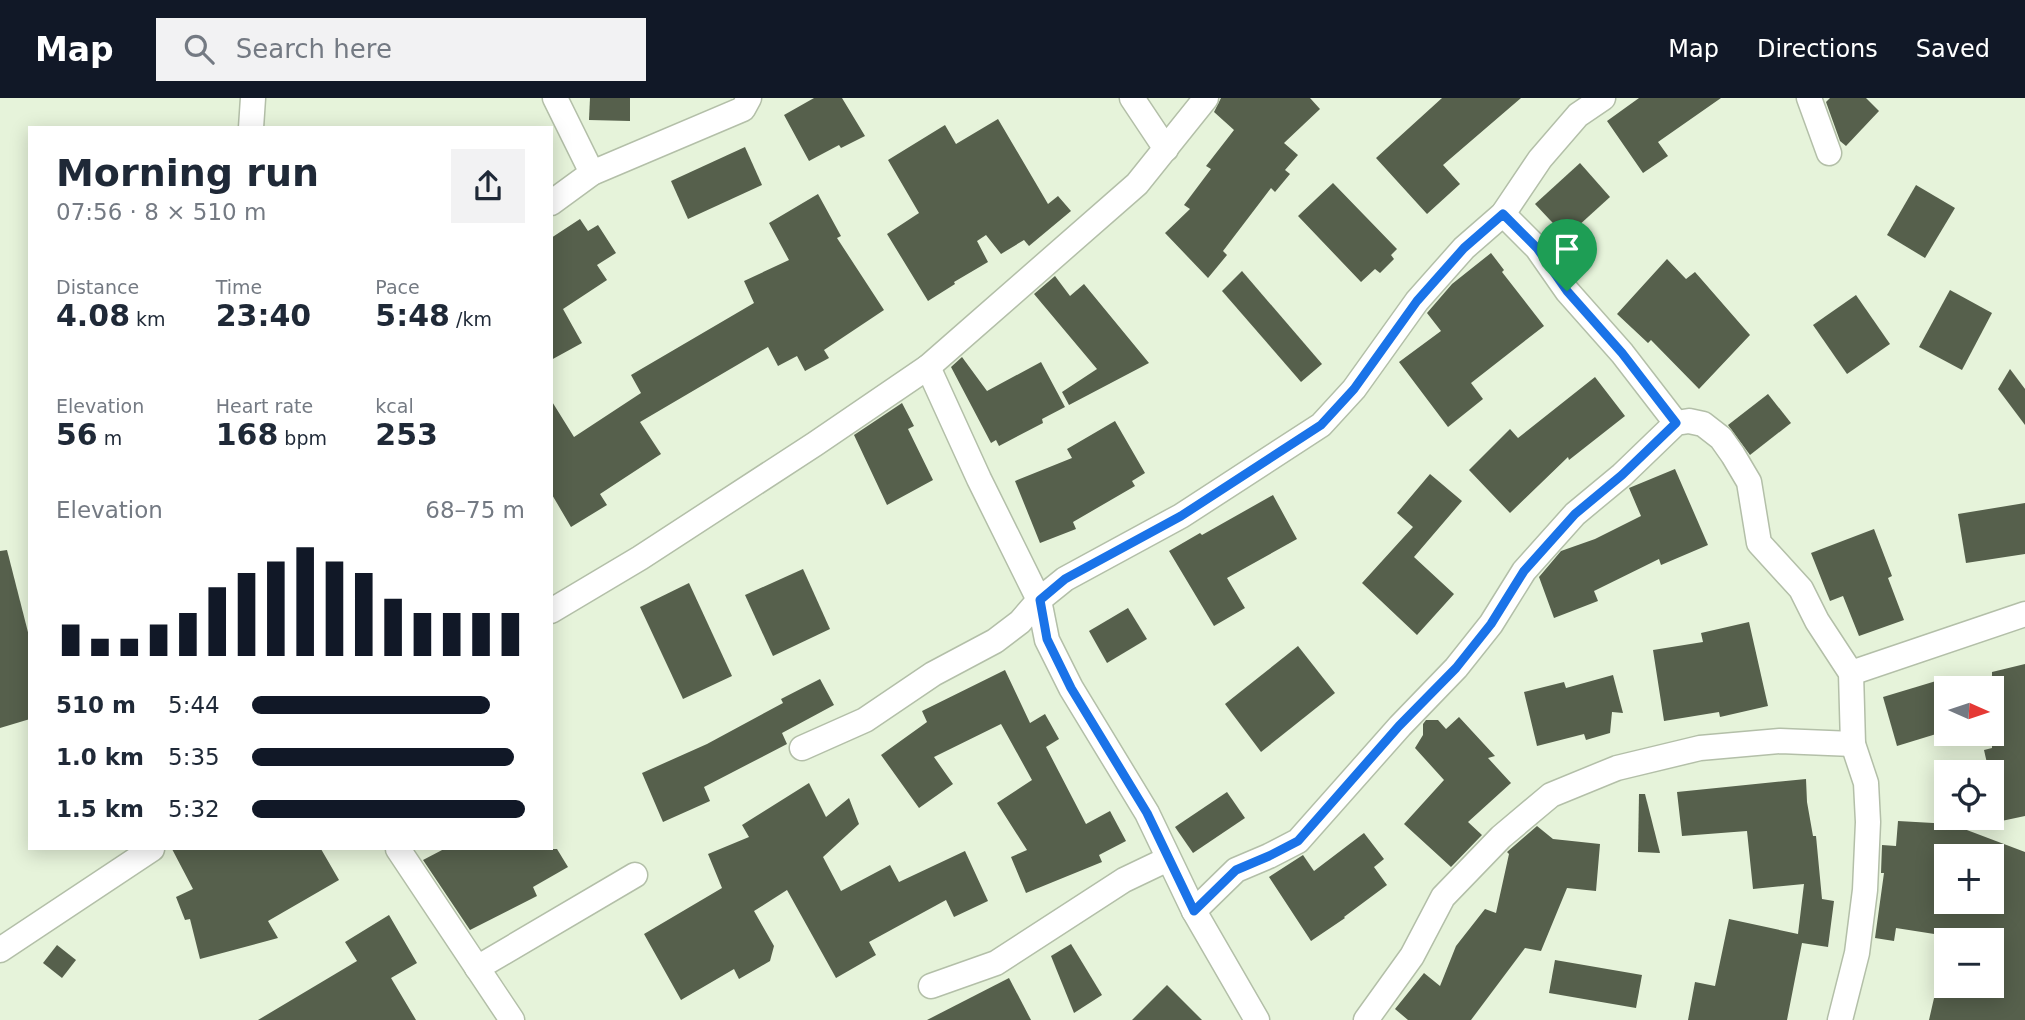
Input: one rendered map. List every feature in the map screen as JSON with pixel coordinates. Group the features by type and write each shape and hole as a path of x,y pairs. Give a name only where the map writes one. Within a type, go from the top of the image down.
{"street":[{"path":"251,126 253,98"},
{"path":"555,98 592,173"},
{"path":"553,202 592,173 743,109 749,98"},
{"path":"1132,98 1166,149"},
{"path":"553,610 651,551 928,367 1137,184 1206,98"},
{"path":"802,748 865,720 933,674 995,641 1020,622 1065,579 1181,516 1321,425 1354,389 1417,301 1464,248 1503,214 1572,107 1603,98"},
{"path":"1809,98 1829,153"},
{"path":"1503,214 1537,248 1567,291 1622,353 1676,423"},
{"path":"928,367 979,479 1040,600 1047,639 1071,688 1147,813 1194,911 1257,1020"},
{"path":"1194,911 1236,870 1298,841 1399,726 1456,668 1491,624 1524,571 1567,523 1676,423 1689,421 1703,424 1721,438 1733,455 1749,482 1759,543 1801,589 1816,621 1851,673 1853,744 1866,783 1868,822 1865,890 1857,953 1840,1020"},
{"path":"1851,673 2025,614"},
{"path":"1366,1020 1412,956 1443,898 1501,837 1551,795 1617,768 1700,748 1780,741 1853,744"},
{"path":"0,950 150,850"},
{"path":"399,850 512,1020"},
{"path":"931,986 996,963 1124,880 1168,859"},
{"path":"477,968 635,876"}],"building":[{"path":"590,98 630,98 630,121 589,120"},
{"path":"814,98 842,98 865,136 841,148 839,145 809,161 784,115"},
{"path":"1221,98 1310,98 1320,109 1284,143 1298,155 1285,170 1290,174 1275,192 1271,188 1223,251 1227,255 1208,278 1165,233 1190,209 1184,205 1211,169 1206,166 1234,130 1214,112"},
{"path":"1442,98 1521,98 1443,165 1460,184 1427,214 1376,158"},
{"path":"1639,98 1721,98 1658,142 1668,156 1643,173 1607,121"},
{"path":"1830,98 1866,98 1879,111 1846,146 1840,141 1826,102"},
{"path":"998,119 1048,204 1058,196 1071,211 1029,246 1024,240 1001,254 986,235 977,241 988,262 928,301 887,234 919,213 888,160 945,125 956,144"},
{"path":"745,147 762,185 688,219 671,181"},
{"path":"1580,163 1610,197 1566,237 1535,204"},
{"path":"1333,183 1397,249 1391,255 1394,259 1380,273 1375,269 1361,282 1298,216"},
{"path":"1916,185 1955,208 1925,258 1887,235"},
{"path":"818,194 841,236 837,238 884,310 824,350 829,358 805,371 797,356 778,366 768,347 640,422 661,454 600,494 607,505 571,527 553,496 553,403 574,437 641,393 631,375 754,303 744,281 789,260 769,223"},
{"path":"580,219 588,231 598,225 616,253 597,265 607,280 563,309 582,343 553,359 553,237"},
{"path":"1491,253 1504,270 1502,272 1544,326 1471,383 1483,399 1448,427 1399,362 1441,331 1427,313 1452,284"},
{"path":"1667,259 1686,279 1695,272 1750,335 1699,389 1651,340 1648,343 1617,314"},
{"path":"1242,271 1322,364 1301,382 1222,291"},
{"path":"1055,276 1070,296 1084,284 1149,363 1069,405 1062,392 1097,369 1034,294"},
{"path":"1950,290 1992,313 1962,370 1919,347"},
{"path":"1856,295 1890,344 1847,374 1813,325"},
{"path":"962,357 987,391 1041,362 1065,407 1042,419 1043,423 999,446 996,440 991,443 951,367"},
{"path":"2010,369 2025,389 2025,425 1998,389"},
{"path":"1595,377 1625,416 1569,460 1568,457 1510,513 1469,470 1510,429 1518,438"},
{"path":"1768,394 1791,423 1750,455 1728,425"},
{"path":"902,403 914,426 908,429 933,480 887,505 854,435"},
{"path":"1115,421 1145,473 1132,481 1135,486 1073,522 1076,529 1040,543 1015,481 1072,458 1067,449"},
{"path":"1675,469 1708,545 1661,565 1659,559 1594,591 1598,601 1554,618 1539,577 1561,551 1595,539 1641,516 1629,488"},
{"path":"1430,474 1462,501 1414,557 1454,594 1417,635 1362,583 1413,527 1397,513"},
{"path":"1273,495 1297,539 1227,578 1245,608 1214,626 1169,551"},
{"path":"2025,503 2025,554 1966,563 1958,514"},
{"path":"1874,529 1892,576 1888,578 1904,620 1859,636 1843,596 1830,601 1811,553"},
{"path":"7,550 28,632 28,720 0,728 0,551"},
{"path":"803,569 830,629 773,656 745,595"},
{"path":"689,583 732,676 683,699 640,607"},
{"path":"1128,608 1147,639 1107,663 1089,631"},
{"path":"1749,622 1768,706 1720,717 1719,712 1664,721 1653,650 1703,642 1701,633"},
{"path":"1298,646 1335,693 1261,752 1225,704"},
{"path":"2025,664 2025,816 2004,820 2004,760 1986,760 1984,750 1992,746 2004,746 2004,676 1992,676 1992,672"},
{"path":"1005,670 1030,723 1045,714 1059,739 1046,747 1086,824 1110,811 1126,841 1099,855 1102,862 1026,893 1011,857 1027,850 997,803 1032,780 1001,724 934,757 953,784 919,808 881,755 927,722 922,711"},
{"path":"1613,675 1623,713 1612,712 1610,733 1586,740 1584,734 1537,746 1524,692 1564,682 1566,688"},
{"path":"820,679 834,705 782,733 787,744 704,787 710,801 663,822 642,773 707,744 783,703 781,699"},
{"path":"1934,682 1934,735 1897,746 1883,697"},
{"path":"1459,717 1495,756 1488,758 1511,783 1468,822 1482,835 1451,867 1404,824 1444,780 1415,748 1423,735 1423,724 1426,720 1438,720 1446,729"},
{"path":"1806,779 1807,802 1813,836 1816,836 1822,899 1834,901 1828,947 1802,943 1787,1020 1688,1020 1695,982 1715,986 1729,919 1798,934 1804,884 1753,889 1747,831 1682,836 1677,792"},
{"path":"809,783 826,817 849,798 859,824 823,857 841,891 890,865 899,882 965,851 988,901 954,917 946,900 869,942 876,955 836,978 787,890 754,911 774,946 770,961 739,979 734,969 681,1000 644,934 722,888 708,854 749,837 742,825"},
{"path":"1227,792 1245,818 1193,853 1175,827"},
{"path":"1639,794 1645,794 1660,853 1638,852"},
{"path":"1898,821 1934,823 1934,830 1967,830 2004,844 1934,844 1934,914 2004,914 2004,844 2025,852 2025,1020 1929,1020 1934,998 2004,998 2004,928 1934,928 1934,934 1896,928 1894,941 1875,938 1884,873 1881,873 1882,845 1896,846"},
{"path":"1537,826 1553,839 1600,844 1596,891 1567,888 1541,951 1525,948 1471,1020 1408,1020 1395,1009 1424,973 1440,986 1456,946 1485,909 1496,913 1509,854 1507,852"},
{"path":"1364,833 1384,859 1374,867 1387,885 1311,941 1269,877 1303,855 1314,871"},
{"path":"557,849 568,867 533,887 537,896 470,930 423,860 442,850"},
{"path":"173,850 322,850 339,880 268,921 278,938 200,959 190,919 185,920 176,897 193,889"},
{"path":"389,915 417,963 391,978 416,1020 258,1020 357,961 345,942"},
{"path":"1071,944 1102,995 1074,1013 1051,956"},
{"path":"57,945 76,960 62,978 43,963"},
{"path":"1555,960 1642,975 1636,1008 1549,993"},
{"path":"1009,978 1031,1020 927,1020"},
{"path":"1167,985 1202,1020 1132,1020"}],"route":[{"path":"1503,214 1537,248 1567,291 1622,353 1676,423 1622,475 1575,514 1524,571 1491,624 1456,668 1399,726 1298,841 1236,870 1194,911 1147,813 1071,688 1047,639 1040,600 1065,579 1181,516 1321,425 1354,389 1417,301 1464,248 1503,214"}]}
